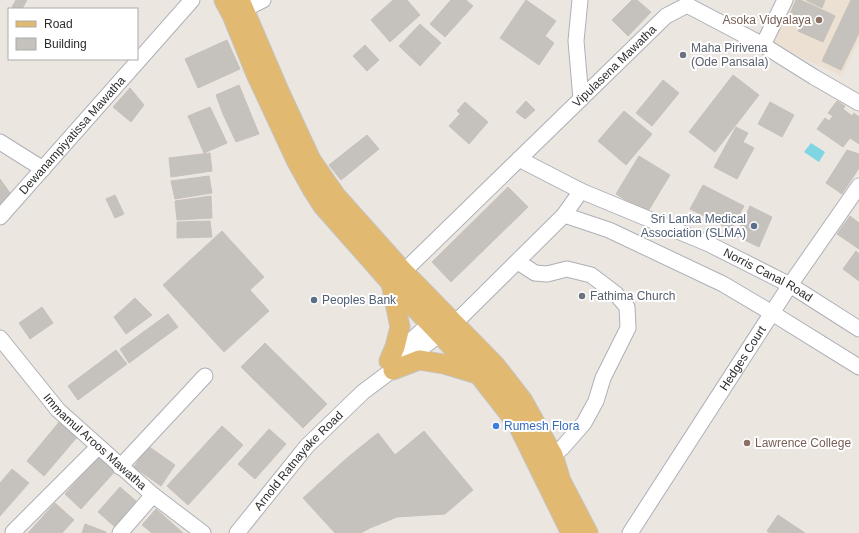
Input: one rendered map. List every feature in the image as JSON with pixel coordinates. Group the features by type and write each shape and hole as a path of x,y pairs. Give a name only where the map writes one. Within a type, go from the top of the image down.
{"main road":[{"path":"235,6 279,91 311,160 336,196 398,277 442,323 495,365 523,401 553,455 561,481 588,533"},
{"path":"398,277 400,327 391,366 419,360 444,364 479,375"},
{"path":"442,323 479,375 518,425 571,533"}],"street":[{"name":"Dewanampiyatissa Mawatha","path":"0,217 192,0"},
{"path":"235,6 263,0"},
{"path":"580,0 576,41 581,99"},
{"path":"763,45 785,0"},
{"name":"Vipulasena Mawatha","path":"398,277 666,16 687,5 763,45 859,103"},
{"path":"0,142 43,169"},
{"name":"Norris Canal Road","path":"519,159 581,191 709,244 790,285 859,329"},
{"name":"Hedges Court","path":"630,533 790,285 859,186"},
{"name":"Arnold Ratnayake Road","path":"237,533 307,446 391,366 518,262 564,215 581,191"},
{"path":"564,215 616,233 723,284 859,367"},
{"path":"518,262 535,273 547,274 567,269 591,275 616,294 627,307 628,328 603,378 596,401 584,423 562,448 553,455"},
{"name":"Immamul Aroos Mawatha","path":"0,338 58,410 120,467 202,533"},
{"path":"120,467 205,376"},
{"path":"13,532 98,447"},
{"path":"120,533 153,495"}],"shaded area":[{"name":"Asoka Vidyalaya","path":"789,0 859,0 859,40 842,76 769,43"}],"water":[{"path":"811,143 825,152 819,162 804,152"}],"building":[{"path":"16,0 27,0 23,8 12,7"},
{"path":"393,0 407,0 420,15 390,42 371,20"},
{"path":"451,0 466,0 473,6 445,37 430,24"},
{"path":"526,0 556,21 545,36 554,43 539,65 500,38"},
{"path":"632,0 637,0 651,12 628,36 612,20"},
{"path":"796,0 810,4 800,27 787,21"},
{"path":"806,0 825,0 822,8"},
{"path":"851,0 859,0 859,33 841,70 822,61"},
{"path":"810,4 835,16 823,42 798,31"},
{"path":"420,24 441,43 420,66 399,46"},
{"path":"227,40 240,69 198,88 185,59"},
{"path":"365,45 379,60 367,71 353,56"},
{"path":"733,75 759,95 715,152 689,132"},
{"path":"663,80 679,93 652,126 636,113"},
{"path":"239,85 259,134 236,142 216,95"},
{"path":"130,88 144,105 131,122 113,107"},
{"path":"526,101 535,110 525,119 516,112"},
{"path":"837,101 845,106 843,109 852,116 854,113 859,117 859,144 850,138 843,147 817,129 825,118 829,121 833,116 828,113"},
{"path":"465,102 488,122 469,144 449,126 460,114 457,111"},
{"path":"770,102 794,115 782,137 758,124"},
{"path":"210,107 227,143 204,153 188,116"},
{"path":"624,111 652,134 626,165 598,141"},
{"path":"736,127 748,133 743,142 754,148 737,179 714,167"},
{"path":"367,135 379,149 341,180 329,165"},
{"path":"847,150 859,154 859,168 842,194 826,183"},
{"path":"210,153 212,171 171,177 169,158"},
{"path":"639,156 670,175 647,213 616,194"},
{"path":"209,176 212,193 175,199 171,181"},
{"path":"0,179 10,193 0,205"},
{"path":"703,185 744,206 731,230 690,209"},
{"path":"508,187 528,207 451,282 432,262"},
{"path":"115,195 124,214 115,218 106,199"},
{"path":"211,196 212,218 177,220 175,201"},
{"name":"Sri Lanka Medical Association (SLMA)","path":"750,206 772,217 759,247 736,236"},
{"path":"850,216 859,223 859,249 837,234"},
{"path":"210,221 212,237 177,238 177,222"},
{"path":"222,231 264,277 250,290 269,311 224,352 163,285"},
{"path":"856,251 859,254 859,281 843,269"},
{"path":"135,298 152,315 126,334 114,317"},
{"path":"42,307 53,323 30,339 19,323"},
{"path":"168,314 178,327 129,363 120,349"},
{"path":"265,343 327,404 303,428 241,367"},
{"path":"116,350 127,364 78,400 68,386"},
{"path":"60,421 78,436 44,476 27,461"},
{"path":"222,426 243,445 188,505 167,486"},
{"path":"269,429 286,444 255,479 238,464"},
{"path":"424,431 473,490 445,514 395,455"},
{"path":"378,433 445,514 397,517 347,458"},
{"path":"148,446 175,465 161,486 134,467"},
{"path":"101,454 117,469 81,509 65,494"},
{"path":"347,458 397,517 370,528 327,476"},
{"path":"12,469 29,483 0,516 0,483"},
{"path":"327,476 370,528 361,533 335,533 303,498"},
{"path":"120,487 136,501 115,527 98,512"},
{"path":"55,503 74,520 62,533 28,533"},
{"path":"156,509 183,533 152,533 142,525"},
{"path":"778,515 805,533 770,533 767,531"},
{"path":"85,524 106,532 106,533 82,533"}],"place":[{"name":"Asoka Vidyalaya","path":"819,20"},
{"name":"Maha Pirivena (Ode Pansala)","path":"683,55"},
{"name":"Sri Lanka Medical Association (SLMA)","path":"754,226"},
{"name":"Fathima Church","path":"582,296"},
{"name":"Peoples Bank","path":"314,300"},
{"name":"Rumesh Flora","path":"496,426"},
{"name":"Lawrence College","path":"747,443"}]}
